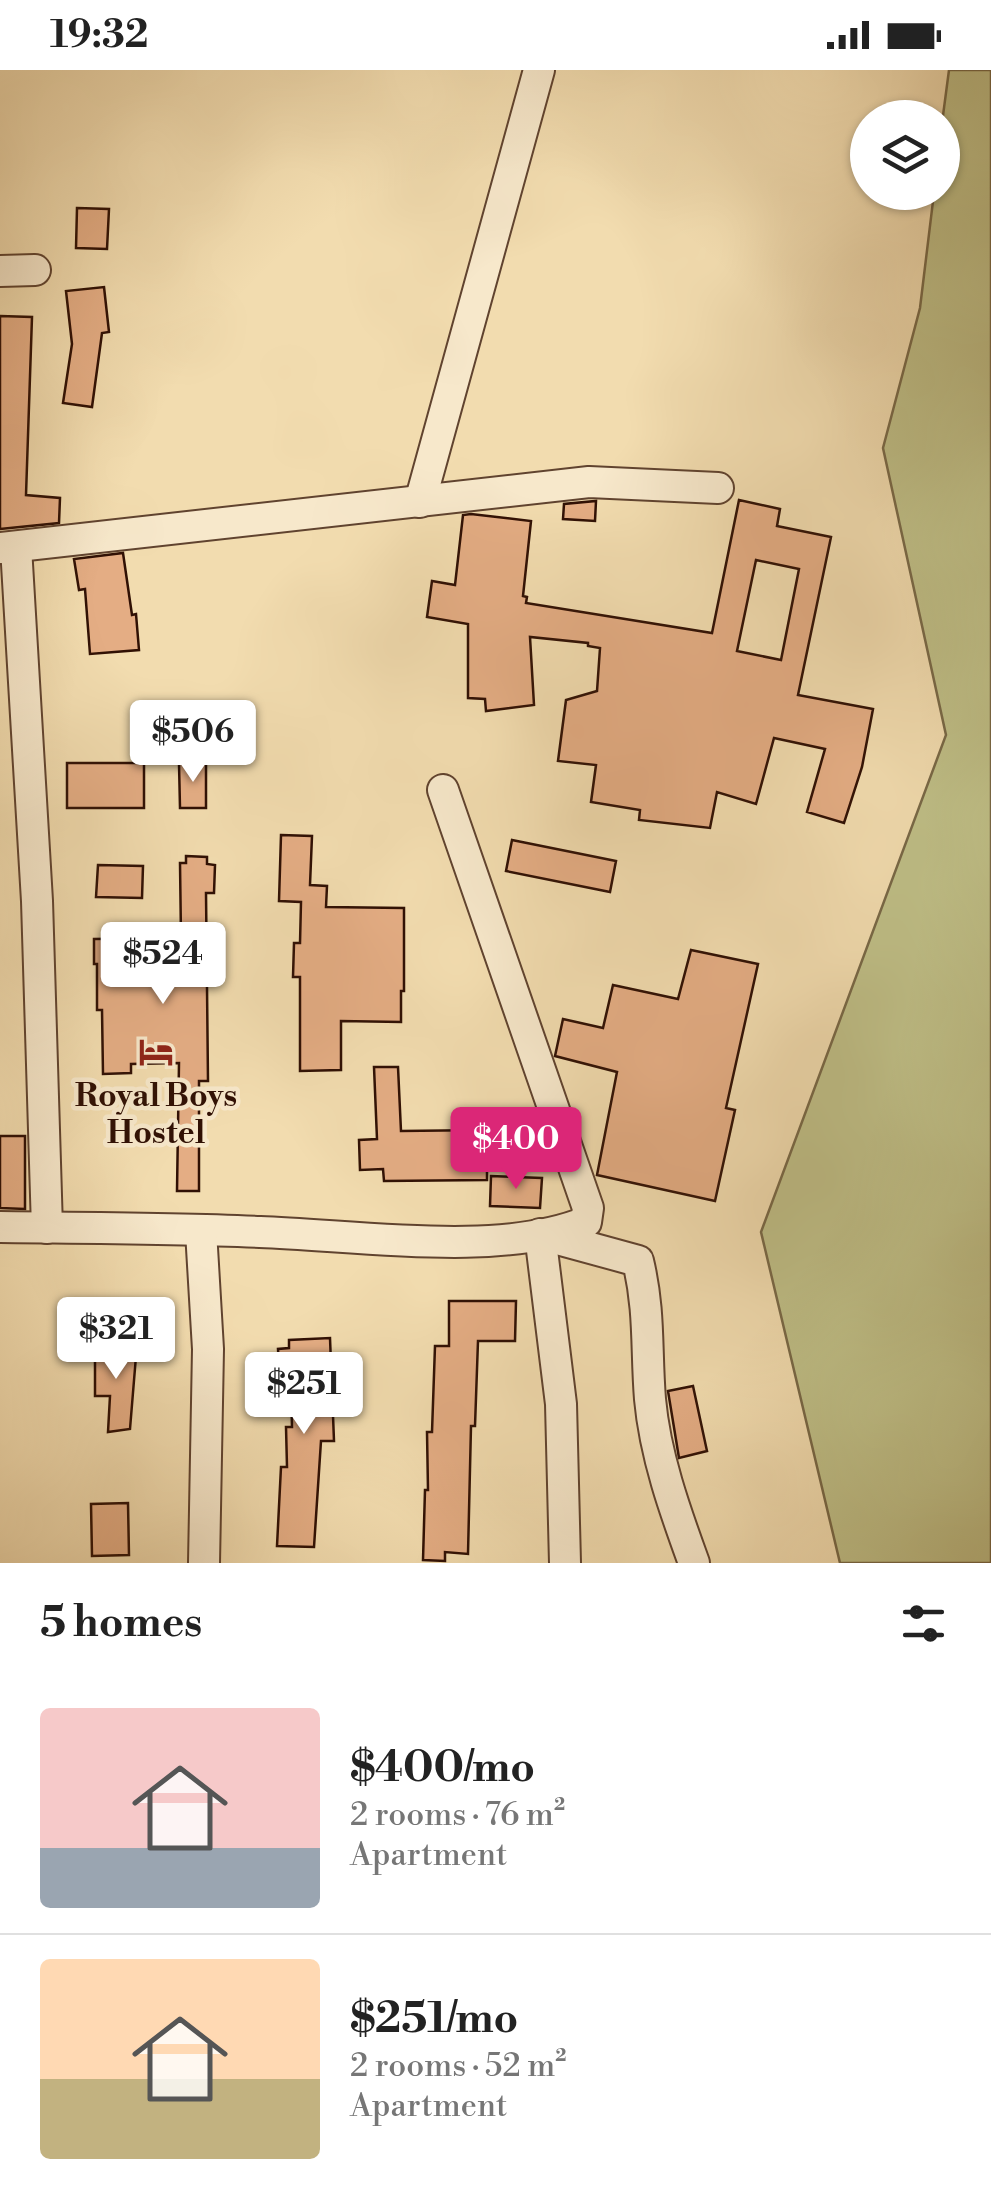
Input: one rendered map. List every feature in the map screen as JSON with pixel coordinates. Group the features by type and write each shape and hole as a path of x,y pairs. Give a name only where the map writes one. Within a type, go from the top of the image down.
{"street":[{"path":"420,502 539,70"},
{"path":"0,271 35,270"},
{"path":"47,1228 37,901 8,548 589,482 718,488"},
{"path":"0,1228 201,1230 454,1240 540,1234 586,1222 588,1208 443,790"},
{"path":"201,1230 208,1349 204,1563"},
{"path":"540,1234 561,1404 565,1563"},
{"path":"540,1234 638,1261 648,1302 650,1402 671,1500 694,1563"}],"green space":[{"path":"949,70 991,70 991,1563 840,1563 761,1232 946,735 883,448 920,308 932,210 960,210 960,100 945,100"}],"building":[{"path":"77,208 109,209 107,249 76,248"},
{"path":"104,287 109,332 102,333 92,407 63,403 72,344 66,291"},
{"path":"0,316 32,317 26,495 60,498 59,523 0,529"},
{"path":"739,500 780,509 777,526 831,537 798,695 873,709 862,767 844,823 807,812 825,749 774,738 756,804 717,792 710,828 639,820 640,810 591,802 596,765 558,761 566,700 597,691 600,648 588,643 530,637 534,705 486,711 485,699 468,698 468,624 427,617 432,581 455,585 463,515 471,514 531,521 523,596 527,597 526,603 712,633","holes":["756,560 799,569 781,660 737,651"]},
{"path":"596,501 595,521 563,519 564,504"},
{"path":"123,553 139,650 90,654 85,589 79,590 74,559"},
{"path":"67,763 144,763 144,808 67,808"},
{"path":"179,763 206,763 206,808 180,808"},
{"path":"281,835 312,836 310,885 327,886 326,907 404,908 401,1022 341,1021 341,1070 300,1071 300,977 293,977 294,943 300,943 301,902 279,901"},
{"path":"512,840 616,861 610,892 506,871"},
{"path":"186,856 207,857 207,864 215,865 214,893 206,893 208,1081 199,1081 199,1191 177,1191 179,1063 131,1064 131,1073 103,1074 102,1010 97,1010 94,964 94,939 181,938 180,863 186,863"},
{"path":"98,865 143,866 142,898 96,897"},
{"path":"691,950 758,964 726,1108 735,1110 715,1201 597,1175 617,1072 555,1056 563,1019 603,1028 613,985 678,999"},
{"path":"374,1067 398,1067 401,1131 487,1130 487,1180 384,1181 383,1169 360,1170 359,1140 377,1139"},
{"path":"0,1136 25,1136 25,1209 0,1208"},
{"path":"491,1176 542,1178 540,1208 490,1206"},
{"path":"449,1301 516,1301 515,1341 478,1341 475,1426 471,1426 468,1554 445,1552 445,1561 423,1560 427,1432 432,1432 435,1346 449,1346"},
{"path":"330,1338 334,1441 321,1441 314,1547 277,1546 281,1467 287,1467 286,1427 292,1427 291,1387 280,1387 278,1349 289,1348 289,1340"},
{"path":"137,1344 130,1429 108,1432 110,1396 95,1396 95,1347"},
{"path":"693,1386 707,1451 679,1458 668,1391"},
{"path":"128,1503 129,1555 92,1556 91,1504"}],"place":[{"name":"Royal Boys Hostel","path":"156,1052"}]}
